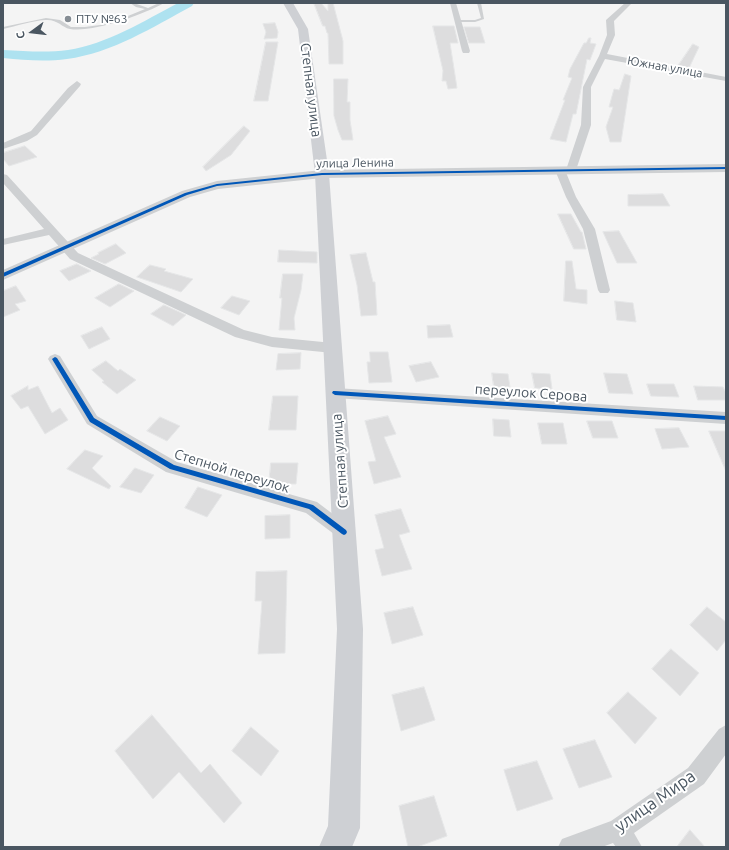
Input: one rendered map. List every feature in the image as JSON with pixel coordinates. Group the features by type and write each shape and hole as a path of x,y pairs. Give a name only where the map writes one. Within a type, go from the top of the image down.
{"main road":[{"name":"Степная улица","path":"288,3 303,29 322,174 350,629 339,837"}],"street":[{"path":"453,3 466,51"},
{"path":"604,290 589,229 571,197 566,170 586,125 587,87 603,56 611,35 610,20 629,3"},
{"name":"Южная улица","path":"603,56 726,79"},
{"path":"3,146 33,134 58,107 67,93 77,84"},
{"name":"улица Ленина","path":"3,275 186,194 217,185 322,174 726,168"},
{"path":"3,177 74,256 240,334 272,342 332,348"},
{"path":"3,242 51,230"},
{"name":"Степной переулок","path":"55,359 92,420 172,467 311,507 344,532"},
{"name":"переулок Серова","path":"335,393 726,418"},
{"name":"улица Мира","path":"570,847 624,838 696,776 726,736"}],"lane":[{"path":"132,3 148,9"},
{"path":"3,28 46,18 59,21 70,28 85,28 115,22 162,3"},
{"path":"458,21 475,21 483,18 479,3"}],"building":[{"path":"314,3 321,3 328,11 328,3 333,3 343,41 343,64 329,64 328,33 325,26 323,26"},
{"path":"275,23 278,32 277,38 264,39 266,32 263,24"},
{"path":"433,26 454,26 458,43 450,43 457,88 448,89 446,81 442,81 443,71"},
{"path":"464,27 480,27 485,43 469,43"},
{"path":"589,38 591,38 590,43 596,44 590,60 587,59 576,114 573,114 566,142 550,139 572,78 568,77 570,69 584,43 586,43"},
{"path":"266,42 278,42 268,101 254,101"},
{"path":"693,44 699,47 689,68 678,66"},
{"path":"625,74 631,76 621,142 610,142 606,127 613,107 609,107 614,89 619,90"},
{"path":"334,79 348,79 347,102 350,102 350,120 353,140 342,140 338,130 334,116"},
{"path":"244,126 250,131 231,155 206,171 203,167"},
{"path":"25,146 37,157 9,166 3,159 3,153"},
{"path":"663,194 670,206 628,206 628,195"},
{"path":"558,214 571,214 582,232 586,249 574,249"},
{"path":"619,231 637,263 617,263 603,232"},
{"path":"116,244 126,253 105,264 91,258 99,254 98,253"},
{"path":"279,250 317,252 317,263 278,262"},
{"path":"366,253 373,282 375,282 377,315 361,316 357,285 350,255"},
{"path":"566,261 572,261 576,289 587,290 587,304 564,301"},
{"path":"77,264 91,271 69,281 60,271"},
{"path":"150,265 166,269 164,271 193,279 181,292 137,277"},
{"path":"283,274 303,274 301,290 294,318 295,330 279,330 282,298 280,298"},
{"path":"119,284 134,291 110,307 95,298"},
{"path":"16,286 26,301 15,304 20,310 3,317 3,291"},
{"path":"232,296 250,301 239,315 221,308"},
{"path":"615,301 633,303 636,322 617,320"},
{"path":"164,305 186,315 173,326 151,314"},
{"path":"450,325 453,337 428,338 427,326"},
{"path":"102,327 110,339 89,349 81,336"},
{"path":"370,352 388,352 392,382 369,383 367,362 370,362"},
{"path":"301,353 300,369 276,370 278,354"},
{"path":"106,361 118,371 120,369 136,380 117,394 102,382 104,381 92,370"},
{"path":"431,362 439,377 416,382 409,366"},
{"path":"492,373 508,374 510,387 494,387"},
{"path":"532,373 550,374 552,389 535,388"},
{"path":"604,373 627,374 633,394 609,393"},
{"path":"647,384 674,384 679,397 651,396"},
{"path":"28,386 28,390 38,386 52,413 60,408 68,420 45,434 28,406 21,409 11,396"},
{"path":"694,386 723,387 726,393 726,400 698,400"},
{"path":"273,396 298,396 296,430 269,430"},
{"path":"388,416 396,434 384,437 401,477 374,484 368,462 376,461 365,421"},
{"path":"160,417 180,426 167,441 147,431"},
{"path":"493,419 509,420 511,437 494,436"},
{"path":"587,421 612,421 618,438 593,438"},
{"path":"538,423 563,423 567,444 542,444"},
{"path":"679,428 689,447 662,449 655,429"},
{"path":"709,431 726,431 726,471"},
{"path":"85,450 103,456 92,468 111,486 109,489 67,469"},
{"path":"271,463 298,463 296,484 269,484"},
{"path":"135,468 154,475 141,493 120,487"},
{"path":"198,487 222,495 207,517 185,508"},
{"path":"401,509 410,532 399,535 412,569 382,576 375,550 384,548 375,515"},
{"path":"290,515 290,538 265,539 265,516"},
{"path":"287,571 285,653 258,654 262,601 255,601 256,572"},
{"path":"413,607 423,635 392,644 384,613"},
{"path":"707,607 726,622 726,640 717,651 690,625"},
{"path":"671,649 699,673 680,696 652,669"},
{"path":"424,687 435,720 401,731 392,695"},
{"path":"628,692 657,718 635,744 607,713"},
{"path":"152,715 201,773 210,764 242,803 224,823 179,772 153,799 115,751"},
{"path":"251,727 279,751 261,776 232,751"},
{"path":"595,740 612,777 579,788 563,749"},
{"path":"537,761 553,799 517,811 504,770"},
{"path":"434,796 447,836 417,847 408,847 399,806"},
{"path":"690,830 705,847 677,847"}],"waterway":[{"path":"3,54 43,56 86,51 121,38 188,3"}],"cycle path":[{"path":"3,275 186,194 217,185 322,174 726,168"},
{"path":"55,359 92,420 172,467 311,507 344,532"},
{"path":"335,393 726,418"}],"place":[{"name":"ПТУ №63","path":"68,19"}]}
